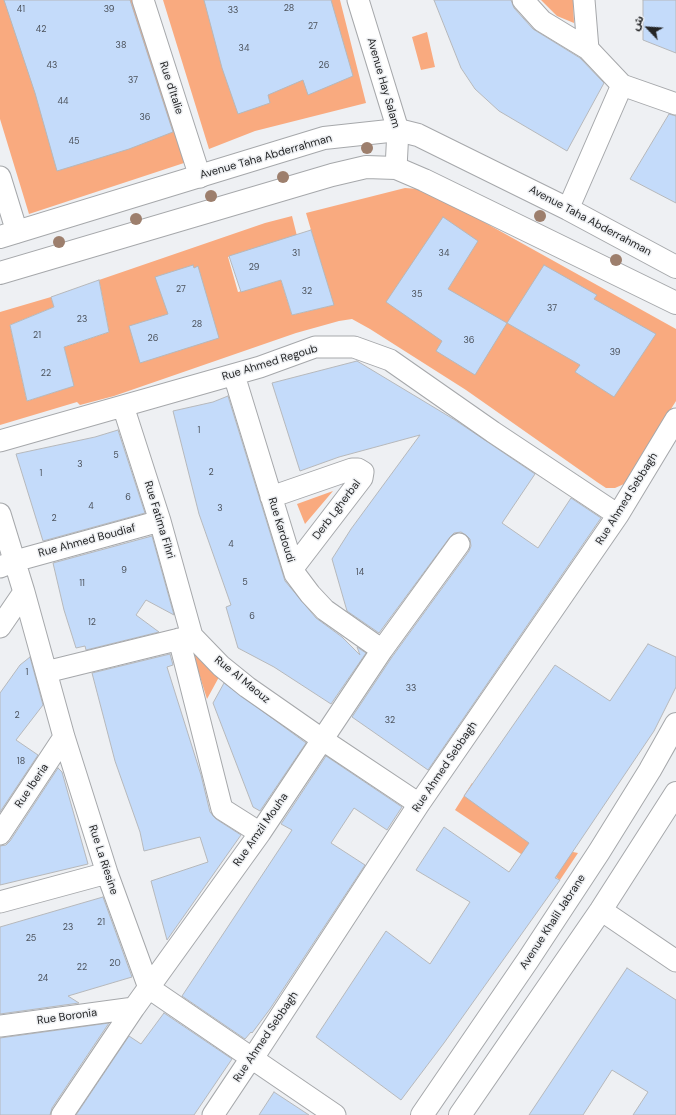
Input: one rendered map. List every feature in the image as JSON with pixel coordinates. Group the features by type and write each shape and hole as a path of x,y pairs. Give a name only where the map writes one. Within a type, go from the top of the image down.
{"street":[{"name":"Rue d'Italie","path":"143,0 200,177"},
{"name":"Avenue Hay Salam","path":"358,0 398,130 396,168"},
{"path":"523,0 542,21 588,49 622,85 676,104"},
{"path":"584,0 588,49"},
{"path":"568,209 622,85"},
{"name":"Avenue Taha Abderrahman","path":"9,234 324,138 398,130 418,135 568,209 676,267"},
{"path":"0,273 332,175 366,167 396,168 424,180 676,303"},
{"path":"0,177 9,234"},
{"name":"Rue Ahmed Regoub","path":"0,442 234,375 315,347 354,347 390,360 493,432 618,515"},
{"name":"Rue Kardoudi","path":"234,375 295,574 310,594 326,610 382,650"},
{"name":"Rue Fatima Fihri","path":"123,406 160,522 222,809 260,833"},
{"name":"Rue Ahmed Sebbagh","path":"213,1115 245,1067 253,1058 419,804 618,515 676,418"},
{"name":"Derb Lgherbal","path":"271,497 352,469 358,469 363,472 362,478 293,568"},
{"name":"Rue La Riesine","path":"0,514 8,564 24,592 64,738 106,873 149,988"},
{"name":"Rue Ahmed Boudiaf","path":"8,564 160,522"},
{"name":"Rue Amzil Mouha","path":"62,1115 134,1008 260,833 382,650 459,544"},
{"path":"0,627 24,592"},
{"path":"46,672 186,637"},
{"name":"Rue Al Maouz","path":"186,637 247,687 419,804"},
{"name":"Avenue Khalil Jabrane","path":"422,1115 528,960 599,852 650,770 676,724"},
{"name":"Rue Iberia","path":"0,834 64,738"},
{"path":"460,1115 601,910 676,793"},
{"path":"0,902 106,873"},
{"path":"601,910 676,961"},
{"path":"149,988 335,1115"},
{"name":"Rue Boronia","path":"0,1026 134,1008"}],"shaded area":[{"path":"0,0 135,0 187,162 29,214 0,119"},
{"path":"163,0 340,0 366,103 255,131 209,149"},
{"path":"541,0 573,0 574,23 557,16"},
{"path":"427,32 435,67 421,70 412,37"},
{"path":"405,188 419,189 437,196 676,329 676,401 624,484 615,488 606,488 466,390 352,319 339,321 296,333 114,396 80,405 77,402 0,425 0,312 51,297 54,307 10,325 27,401 73,386 64,347 109,332 99,280 265,223 292,216 297,236 228,257 238,292 281,280 292,315 333,305 306,213"},
{"path":"333,491 305,524 297,504"},
{"path":"190,645 219,677 207,699"},
{"path":"472,783 573,852 578,853 560,880 455,810"}],"building":[{"path":"4,0 130,0 173,132 129,149 57,171 35,93"},
{"path":"204,0 331,0 353,76 308,95 303,80 268,95 270,103 238,114 222,68"},
{"path":"434,0 511,0 514,8 533,29 580,58 604,83 567,151 499,111 475,89 461,68"},
{"path":"643,0 676,0 676,53 643,40"},
{"path":"669,114 676,116 676,203 630,179"},
{"path":"443,217 478,241 448,289 507,323 475,375 436,351 442,341 386,302"},
{"path":"311,230 334,305 292,315 281,280 241,292 229,256"},
{"path":"193,265 194,268 198,266 219,338 140,363 129,326 168,314 155,277"},
{"path":"544,265 597,295 594,299 656,334 614,397 575,372 580,365 507,323"},
{"path":"99,280 109,332 64,347 74,386 27,401 10,325 54,307 51,297"},
{"path":"357,361 455,420 535,474 502,523 538,548 571,498 601,518 428,770 352,717 392,657 469,551 471,546 470,539 461,532 454,533 450,537 379,633 347,611 332,559 351,529 420,435 339,457 300,471 272,383"},
{"path":"228,396 285,581 316,618 342,637 360,655 357,647 366,653 331,704 274,667 238,648 226,607 231,605 199,514 173,411 213,402"},
{"path":"118,430 145,513 43,541 16,454 95,437"},
{"path":"152,536 174,615 146,600 136,615 159,632 86,650 85,646 76,648 64,610 53,563"},
{"path":"648,644 676,657 676,687 654,731 555,878 560,880 444,1043 401,1100 316,1037 386,931 430,964 470,902 416,870 444,827 509,872 529,843 464,796 555,665 610,701"},
{"path":"170,654 173,665 167,667 201,775 210,812 216,819 241,835 167,940 151,881 208,862 200,837 144,851 140,832 115,761 92,673"},
{"path":"30,657 43,705 16,740 38,755 0,812 0,693 20,665"},
{"path":"224,683 306,743 260,811 253,807 213,703"},
{"path":"326,756 402,807 387,830 354,808 331,843 365,865 270,1009 252,1033 251,1032 245,1039 182,996 292,830 281,824"},
{"path":"58,768 62,772 88,864 0,885 0,846 6,845 10,841"},
{"path":"103,897 132,977 68,996 79,1003 0,1014 0,927"},
{"path":"627,968 676,1000 676,1115 633,1115 648,1092 612,1070 583,1115 529,1115"},
{"path":"164,1013 232,1059 194,1115 76,1115 129,1036 141,1044"},
{"path":"109,1023 52,1108 50,1115 0,1115 0,1038"},
{"path":"274,1092 309,1115 259,1115"}]}
